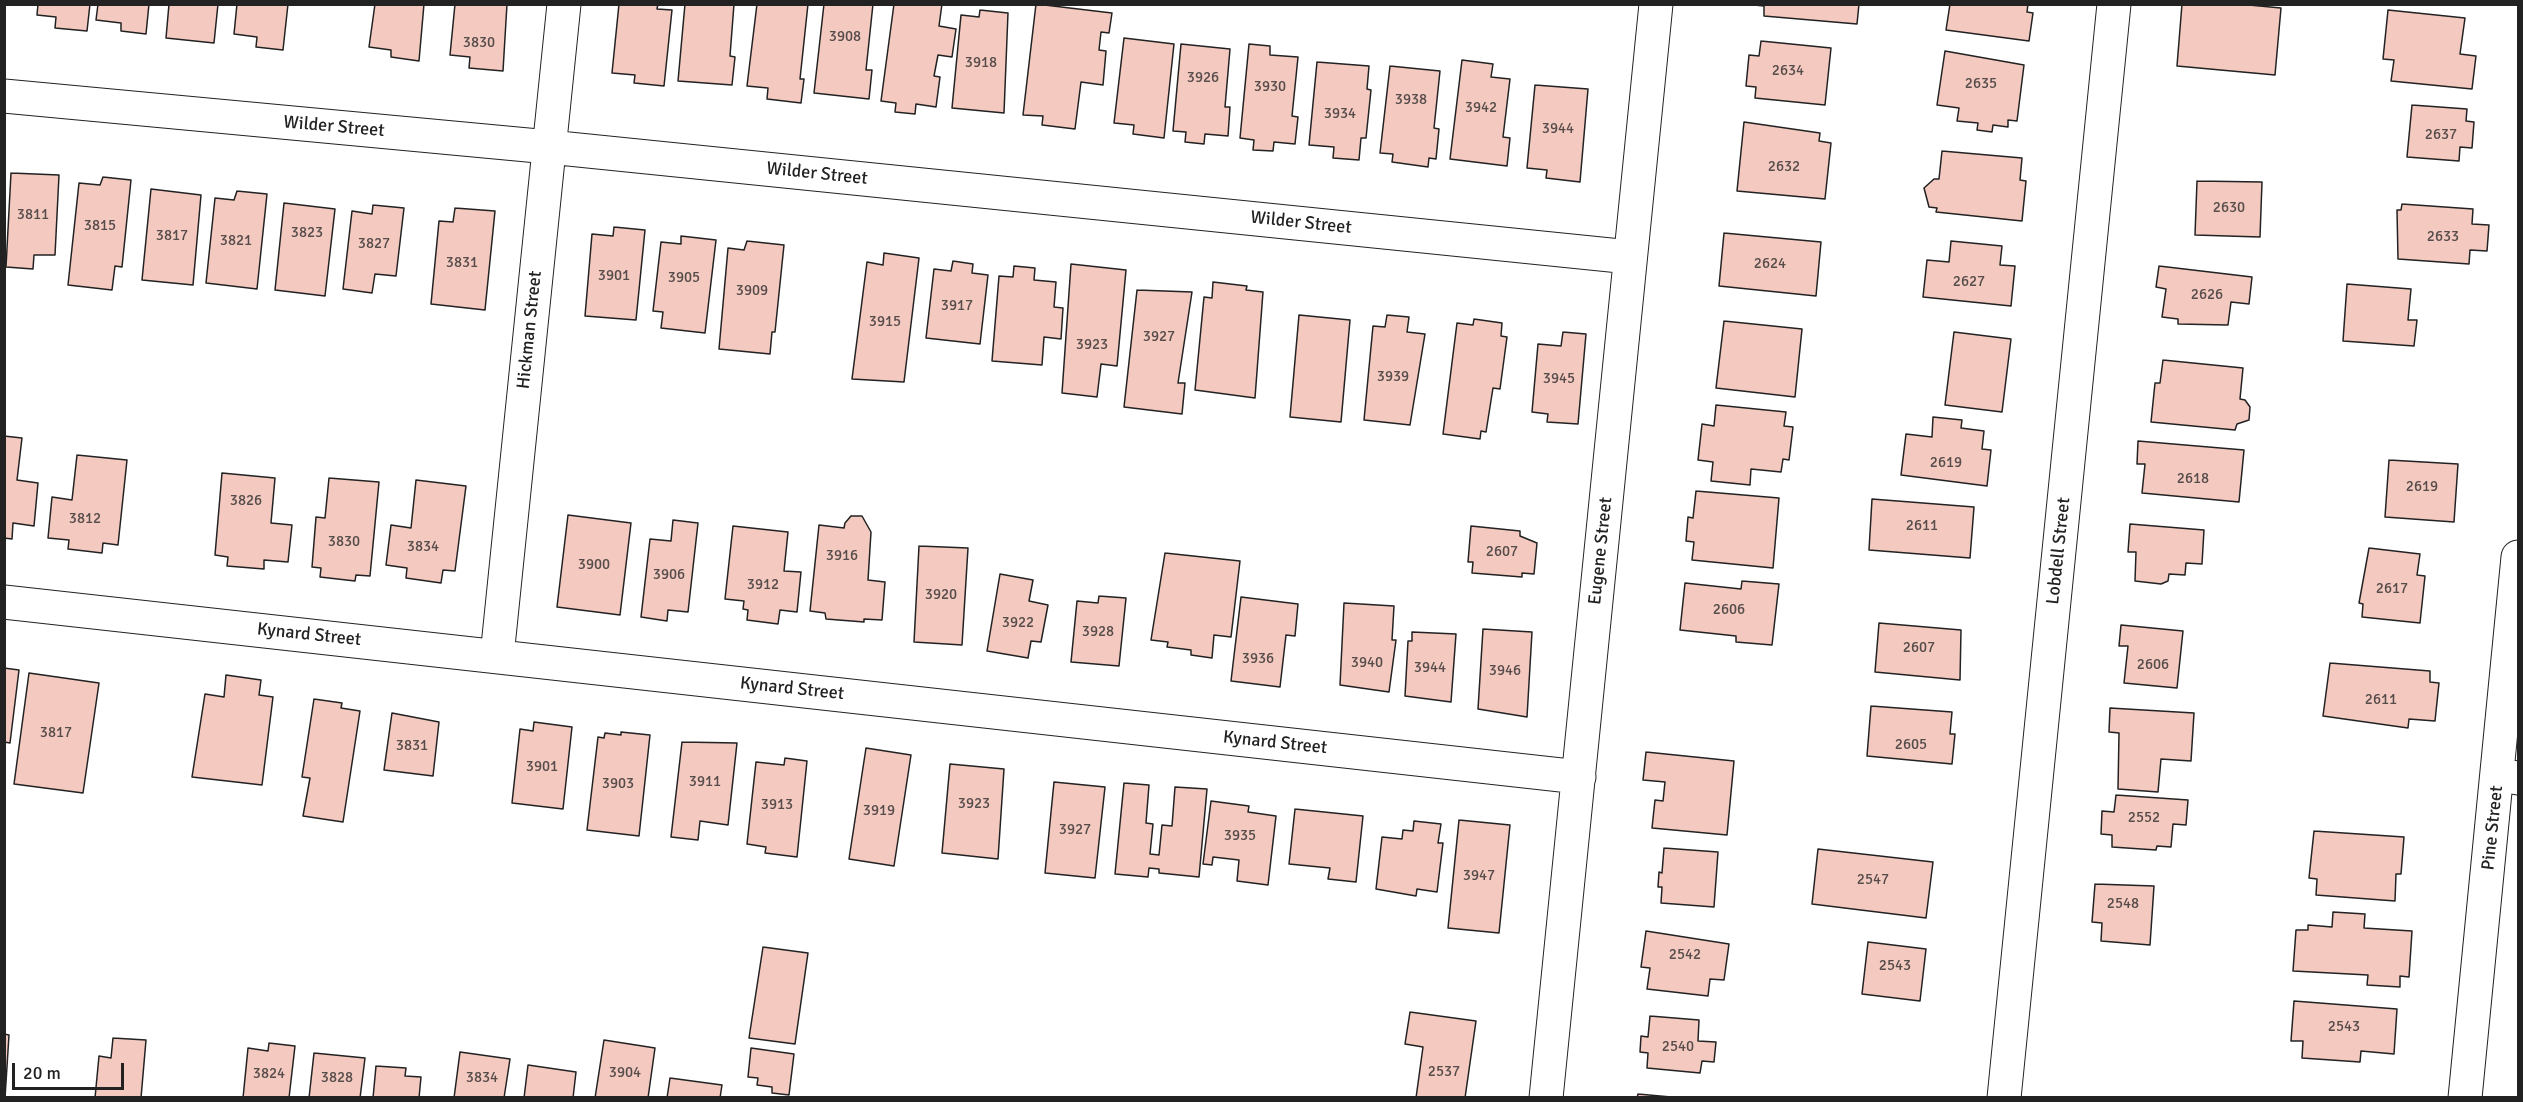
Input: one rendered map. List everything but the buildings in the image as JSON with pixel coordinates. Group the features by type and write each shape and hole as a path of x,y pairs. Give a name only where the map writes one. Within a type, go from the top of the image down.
{"street":[{"name":"Hickman Street","path":"498,656 564,4"},
{"name":"Eugene Street","path":"1546,1098 1656,4"},
{"name":"Lobdell Street","path":"2004,1098 2114,4"},
{"name":"Wilder Street","path":"4,96 549,147 1630,257"},
{"name":"Pine Street","path":"2465,1098 2508,776 2518,557"},
{"name":"Kynard Street","path":"4,602 1579,777"}]}
